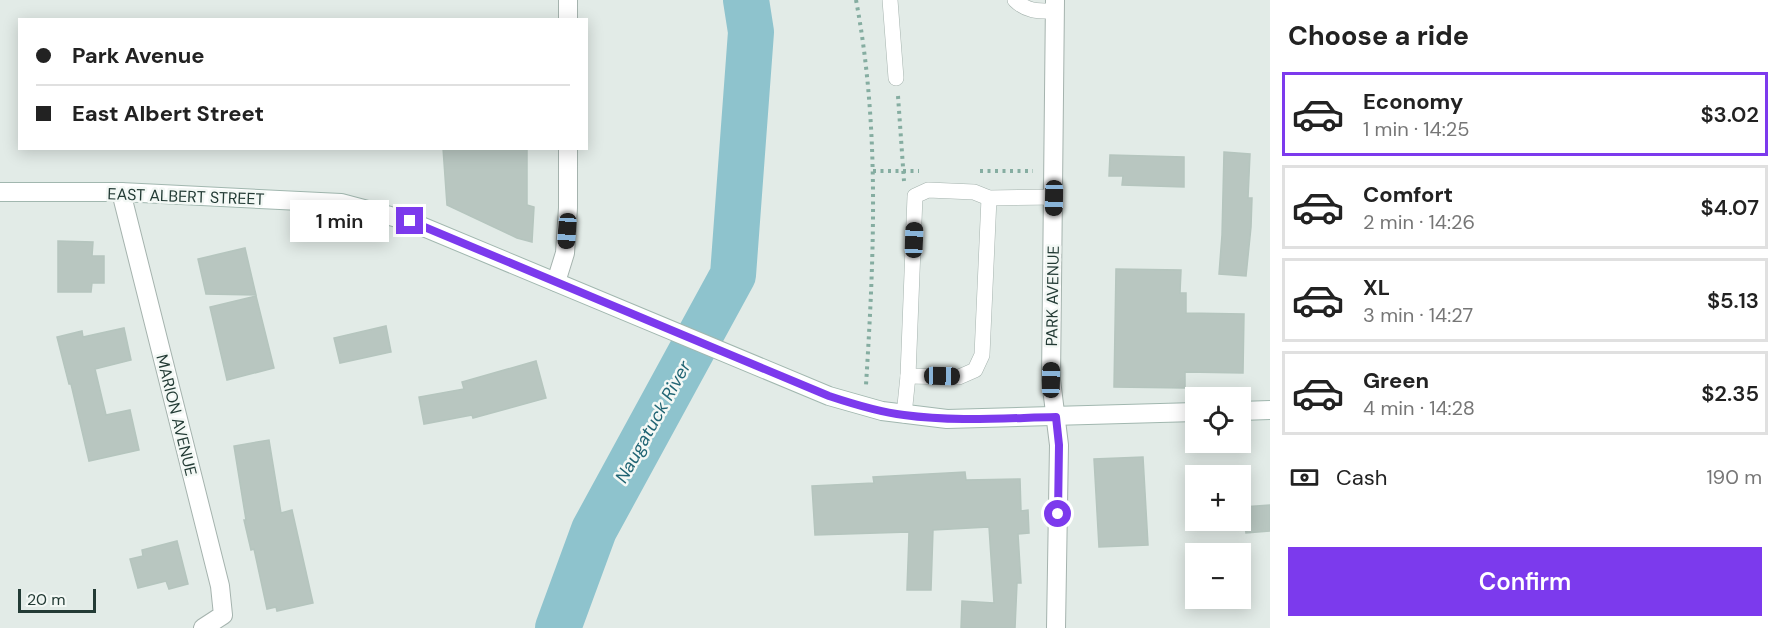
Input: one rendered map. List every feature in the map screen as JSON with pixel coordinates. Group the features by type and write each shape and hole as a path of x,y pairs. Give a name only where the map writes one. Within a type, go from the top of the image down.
{"main road":[{"path":"568,0 568,18"},
{"name":"PARK AVENUE","path":"1055,5 1051,380 1059,445 1056,628"},
{"path":"556,282 565,253 568,150"},
{"name":"EAST ALBERT STREET","path":"0,192 121,192 341,202 410,221 829,396 904,415 947,419 1185,412"},
{"name":"MARION AVENUE","path":"121,192 220,586 223,615 202,628"},
{"path":"1251,411 1270,410"}],"lane":[{"path":"890,0 896,78"},
{"path":"1015,0 1022,7 1034,11 1055,5"},
{"path":"904,415 908,376 915,196 928,190 952,190 975,192 989,198 1054,198"},
{"path":"908,376 959,377 975,370 982,355 989,198"}],"path":[{"path":"856,0 863,36 870,100 873,171 871,304 863,406"},
{"path":"896,78 901,112 902,171 904,182 915,196"}],"building":[{"path":"443,150 527,150 527,205 534,207 532,242 517,238 447,205"},
{"path":"1224,152 1250,154 1248,198 1252,198 1246,276 1219,274"},
{"path":"1110,155 1184,157 1184,187 1122,185 1123,176 1109,176"},
{"path":"58,241 93,242 92,256 104,256 104,283 92,283 91,292 58,292"},
{"path":"245,248 256,295 206,294 198,259"},
{"path":"1116,269 1181,270 1180,293 1186,293 1186,313 1244,314 1243,373 1185,372 1185,388 1114,387"},
{"path":"256,296 274,368 227,380 210,307"},
{"path":"386,326 391,352 340,363 334,338"},
{"path":"124,328 131,360 95,369 106,415 130,410 139,450 89,461 71,384 69,384 57,337 82,331 83,337"},
{"path":"536,361 546,398 473,418 472,415 424,424 419,397 464,389 462,382"},
{"path":"269,440 281,513 292,510 313,603 277,611 276,607 267,609 254,549 251,550 244,520 246,520 234,446"},
{"path":"1143,457 1148,545 1099,547 1094,459"},
{"path":"965,472 966,480 1020,479 1021,511 1028,510 1029,533 1018,534 1021,583 1017,583 1015,628 961,628 962,601 994,603 989,527 933,530 931,590 907,590 909,532 815,535 812,486 874,483 873,477"},
{"path":"1270,505 1270,531 1246,533 1246,531 1251,531 1251,506"},
{"path":"177,541 188,584 169,589 166,581 138,588 130,559 143,556 142,550"}],"waterway":[{"name":"Naugatuck River","path":"558,628 594,530 733,275 751,32 746,0"}],"route":[{"path":"410,221 829,396 882,411 947,419 1056,417 1059,445 1058,514"}]}
